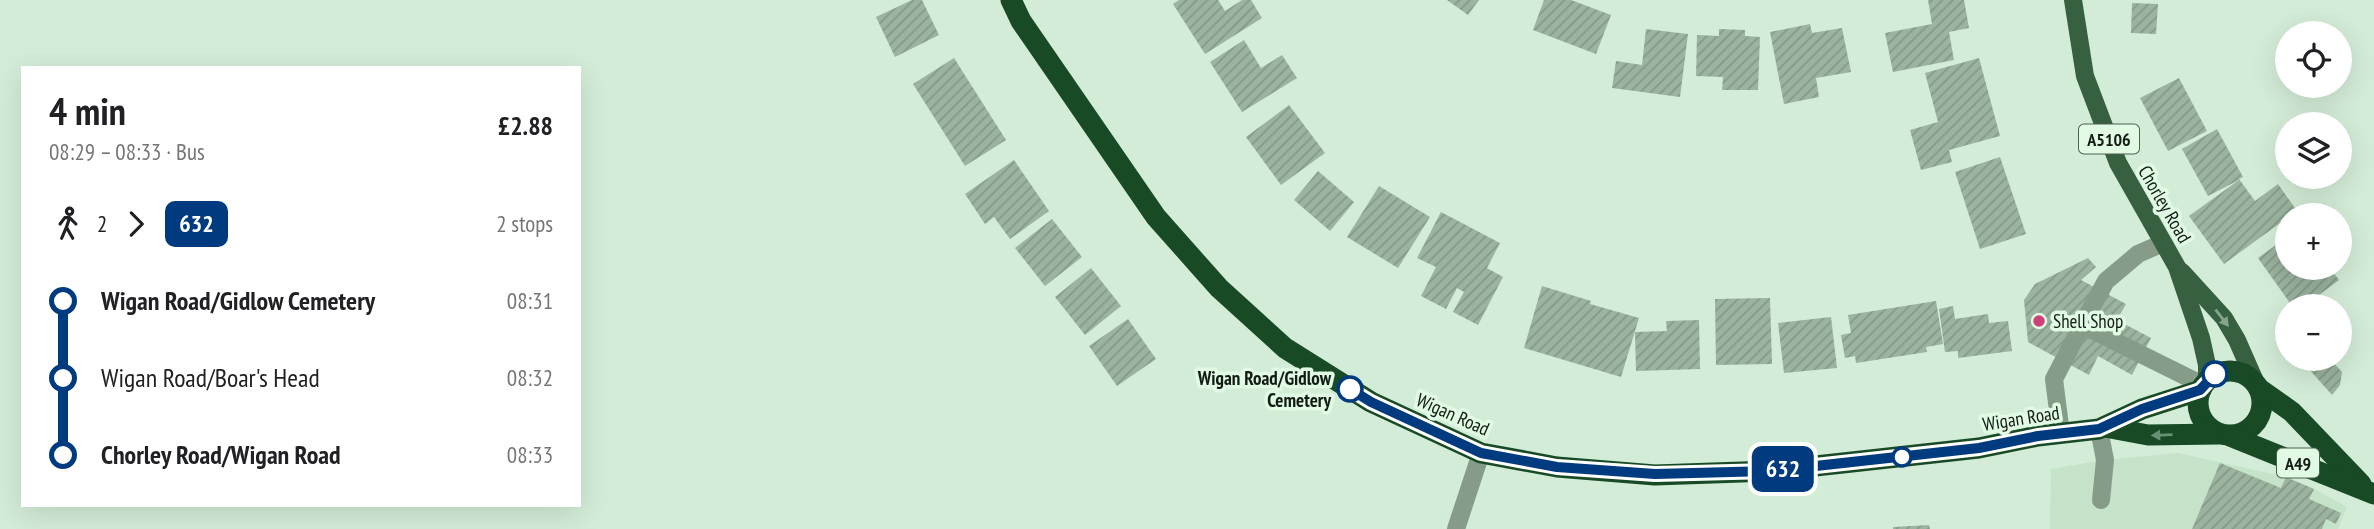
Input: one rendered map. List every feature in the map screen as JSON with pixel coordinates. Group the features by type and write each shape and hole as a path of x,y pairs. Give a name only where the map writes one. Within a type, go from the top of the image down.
{"highway":[{"name":"Wigan Road","path":"1011,0 1021,21 1156,217 1219,288 1285,348 1350,389 1371,402 1481,453 1557,467 1668,474 1770,471 1965,450 2102,428 2148,435 2225,435 2370,492"},
{"name":"A49","path":"2225,371 2246,374 2258,386 2263,401 2258,422 2241,434 2225,435 2210,429 2199,411 2203,385 2215,374 2225,371"},
{"name":"Wigan Road","path":"2102,428 2203,385"},
{"name":"Wigan Road","path":"2258,386 2309,428 2370,492"}],"main road":[{"name":"Chorley Road","path":"2073,0 2085,76 2108,138 2118,163 2177,267 2205,351 2203,385"},
{"name":"Chorley Road","path":"2177,267 2224,318 2258,386"}],"lane":[{"path":"2061,434 2053,379 2106,281 2138,254 2163,243"},
{"path":"2082,325 2203,385"},
{"path":"2101,500 2105,460 2102,428"},
{"path":"1456,529 1481,453"}],"shaded area":[{"path":"2178,453 2286,477 2347,507 2338,529 2050,529 2051,469 2105,460"}],"building":[{"path":"912,0 922,0 939,35 895,57 876,17"},
{"path":"1179,0 1218,0 1225,11 1242,0 1251,0 1262,18 1205,54 1173,4"},
{"path":"1447,0 1479,0 1468,15"},
{"path":"1544,0 1571,0 1611,15 1596,54 1533,30"},
{"path":"1928,0 1964,0 1969,28 1949,32 1954,60 1893,72 1885,33 1932,24"},
{"path":"2132,3 2158,4 2156,34 2131,33"},
{"path":"1810,24 1812,33 1842,28 1851,72 1816,78 1819,97 1784,104 1770,32"},
{"path":"1646,29 1688,34 1680,97 1612,88 1616,61 1642,65"},
{"path":"1719,29 1745,30 1745,36 1760,37 1758,90 1722,90 1723,77 1696,76 1697,35 1719,36"},
{"path":"1244,40 1261,68 1282,55 1297,78 1242,112 1210,62"},
{"path":"954,58 1006,140 965,166 913,84"},
{"path":"1979,58 2000,136 1949,150 1952,162 1921,170 1910,130 1938,122 1925,73"},
{"path":"2179,78 2207,131 2168,151 2140,98"},
{"path":"1289,105 1325,153 1281,185 1246,137"},
{"path":"2217,129 2243,177 2239,179 2255,201 2275,186 2275,189 2282,189 2291,203 2275,203 2275,227 2224,264 2189,216 2239,180 2208,196 2182,149"},
{"path":"2000,157 2026,234 1980,249 1955,172"},
{"path":"1014,160 1049,211 1010,239 994,217 985,224 965,194"},
{"path":"1318,171 1354,202 1330,231 1294,200"},
{"path":"1379,186 1430,217 1398,268 1347,237"},
{"path":"1441,212 1500,243 1487,268 1503,277 1478,325 1453,312 1464,292 1457,288 1446,309 1421,296 1436,267 1417,258"},
{"path":"1052,219 1082,257 1045,286 1015,248"},
{"path":"2275,246 2275,280 2339,280 2320,294 2284,294 2258,258"},
{"path":"2088,258 2096,267 2081,280 2126,304 2117,320 2151,338 2132,375 2098,356 2089,375 2028,342 2024,300 2035,284"},
{"path":"1091,268 1121,306 1085,335 1055,297"},
{"path":"1542,286 1639,318 1621,377 1524,348"},
{"path":"1770,298 1772,364 1716,365 1715,299"},
{"path":"1936,301 1943,344 1926,347 1927,352 1856,363 1855,356 1845,358 1841,335 1851,333 1848,315"},
{"path":"1953,306 1955,319 1988,314 1989,323 2008,321 2012,351 1958,358 1958,351 1945,352 1939,309"},
{"path":"1831,317 1837,368 1784,373 1778,323"},
{"path":"1128,319 1156,359 1117,386 1089,346"},
{"path":"1699,320 1700,369 1636,371 1635,332 1667,331 1666,321"},
{"path":"2311,371 2342,372 2340,385 2332,395"},
{"path":"2220,463 2281,488 2286,477 2314,489 2309,499 2341,513 2336,524 2326,519 2322,529 2192,529"},
{"path":"1929,525 1930,529 1893,529 1893,527"}],"bus line":[{"name":"632","path":"1350,389 1371,402 1481,453 1557,467 1655,474 1770,471 1979,448 2038,436 2099,429 2142,409 2200,390 2215,374"}],"place":[{"name":"Shell Shop","path":"2039,321"},
{"name":"Wigan Road/Gidlow Cemetery","path":"1350,389"}]}
